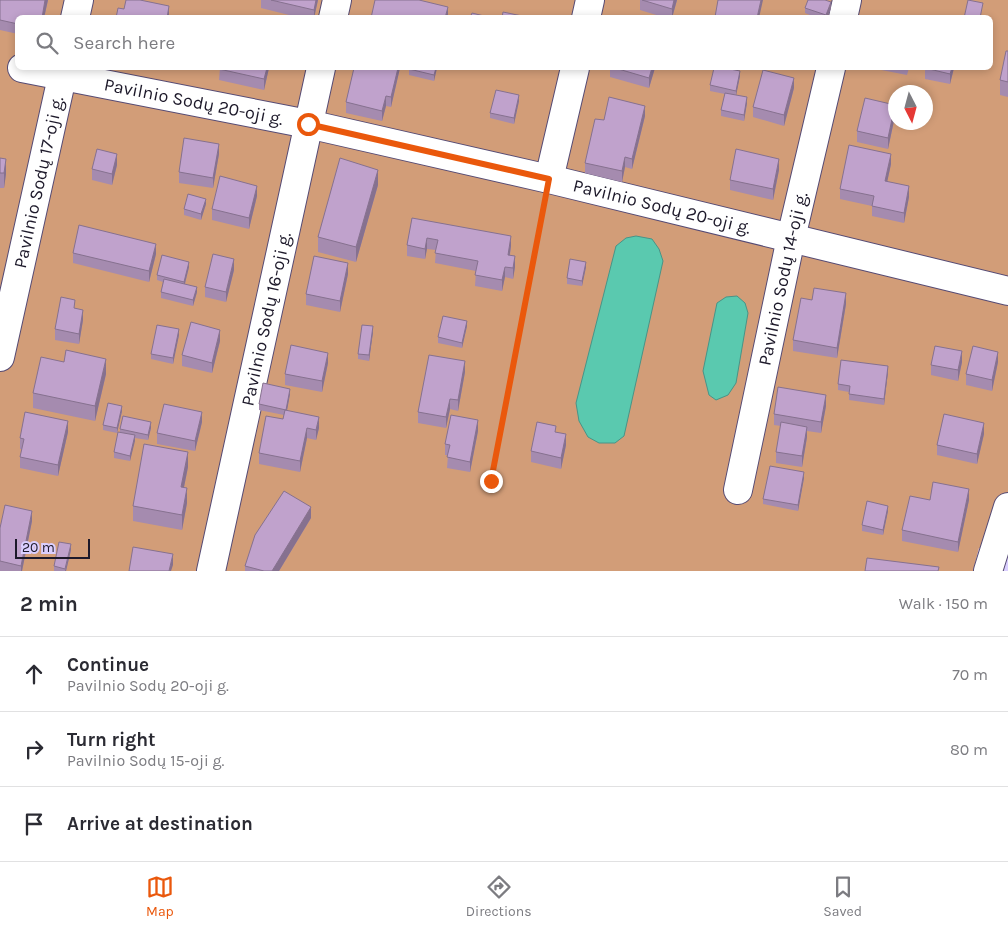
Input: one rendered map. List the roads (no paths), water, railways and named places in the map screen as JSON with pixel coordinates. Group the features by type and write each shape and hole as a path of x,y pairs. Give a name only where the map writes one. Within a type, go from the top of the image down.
{"street":[{"path":"76,15 79,0"},
{"path":"334,15 337,0"},
{"path":"587,15 590,0"},
{"path":"844,15 847,0"},
{"path":"0,63 15,66"},
{"name":"Pavilnio Sodų 20-oji g.","path":"42,70 63,72 308,124 549,179 1008,291"},
{"name":"Pavilnio Sodų 16-oji g.","path":"210,571 322,70"},
{"path":"549,179 575,70"},
{"name":"Pavilnio Sodų 14-oji g.","path":"738,490 791,238 831,70"},
{"name":"Pavilnio Sodų 17-oji g.","path":"0,357 63,72"},
{"path":"988,571 1008,507"}]}
